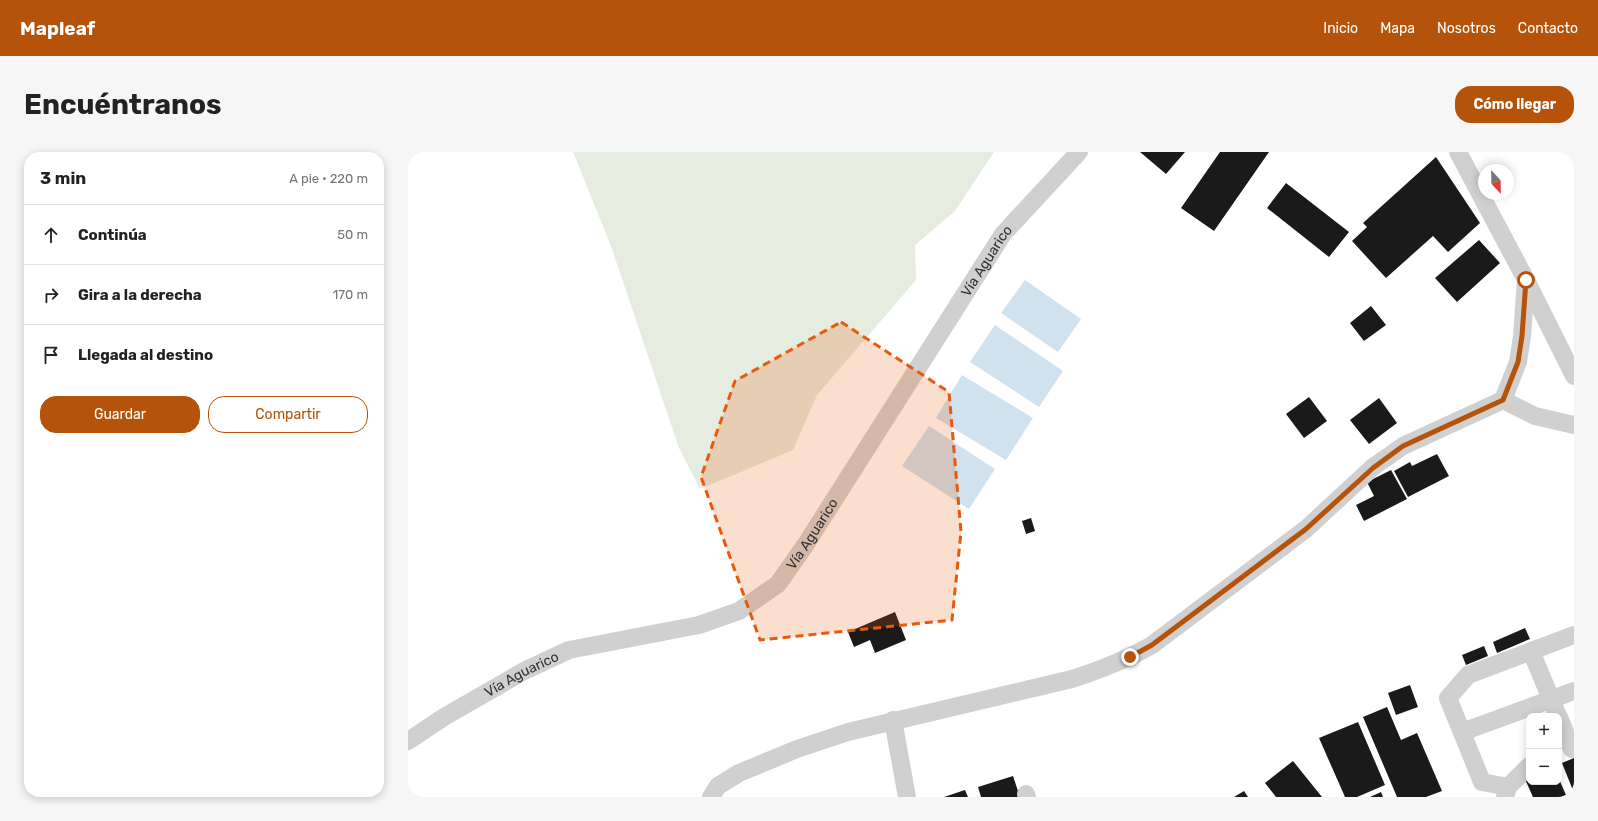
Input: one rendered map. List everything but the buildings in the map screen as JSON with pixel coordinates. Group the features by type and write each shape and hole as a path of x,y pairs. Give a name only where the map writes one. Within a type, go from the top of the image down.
{"street":[{"name":"Vía Aguarico","path":"408,741 524,671 569,650 699,625 739,611 778,584 806,544 1003,234 1079,152"},
{"path":"1458,152 1526,280 1574,376"},
{"path":"711,797 718,786 739,774 797,749 848,732 894,720 1072,678 1105,668 1152,645 1306,529 1373,468 1403,446 1503,400 1518,362 1522,336 1526,280"},
{"path":"1503,400 1535,416 1574,425"},
{"path":"1526,769 1506,792 1482,782 1448,698 1468,675 1574,634"},
{"path":"1531,651 1557,713"},
{"path":"1462,732 1574,691"},
{"path":"894,720 907,797"},
{"path":"1562,728 1568,750"}],"highlighted area":[{"path":"841,322 949,392 961,532 952,620 760,640 701,477 735,381"}],"shaded area":[{"path":"573,152 994,152 955,211 915,245 916,280 817,395 793,450 700,489 679,448 611,246"}],"water":[{"path":"1025,280 1081,319 1058,352 1001,313"},
{"path":"995,325 1063,371 1039,407 970,362"},
{"path":"962,375 1033,418 1006,460 936,418"},
{"path":"929,426 995,469 969,509 902,466"}],"route":[{"path":"1130,657 1152,645 1306,529 1373,468 1403,446 1503,400 1518,362 1522,336 1526,280"}]}
